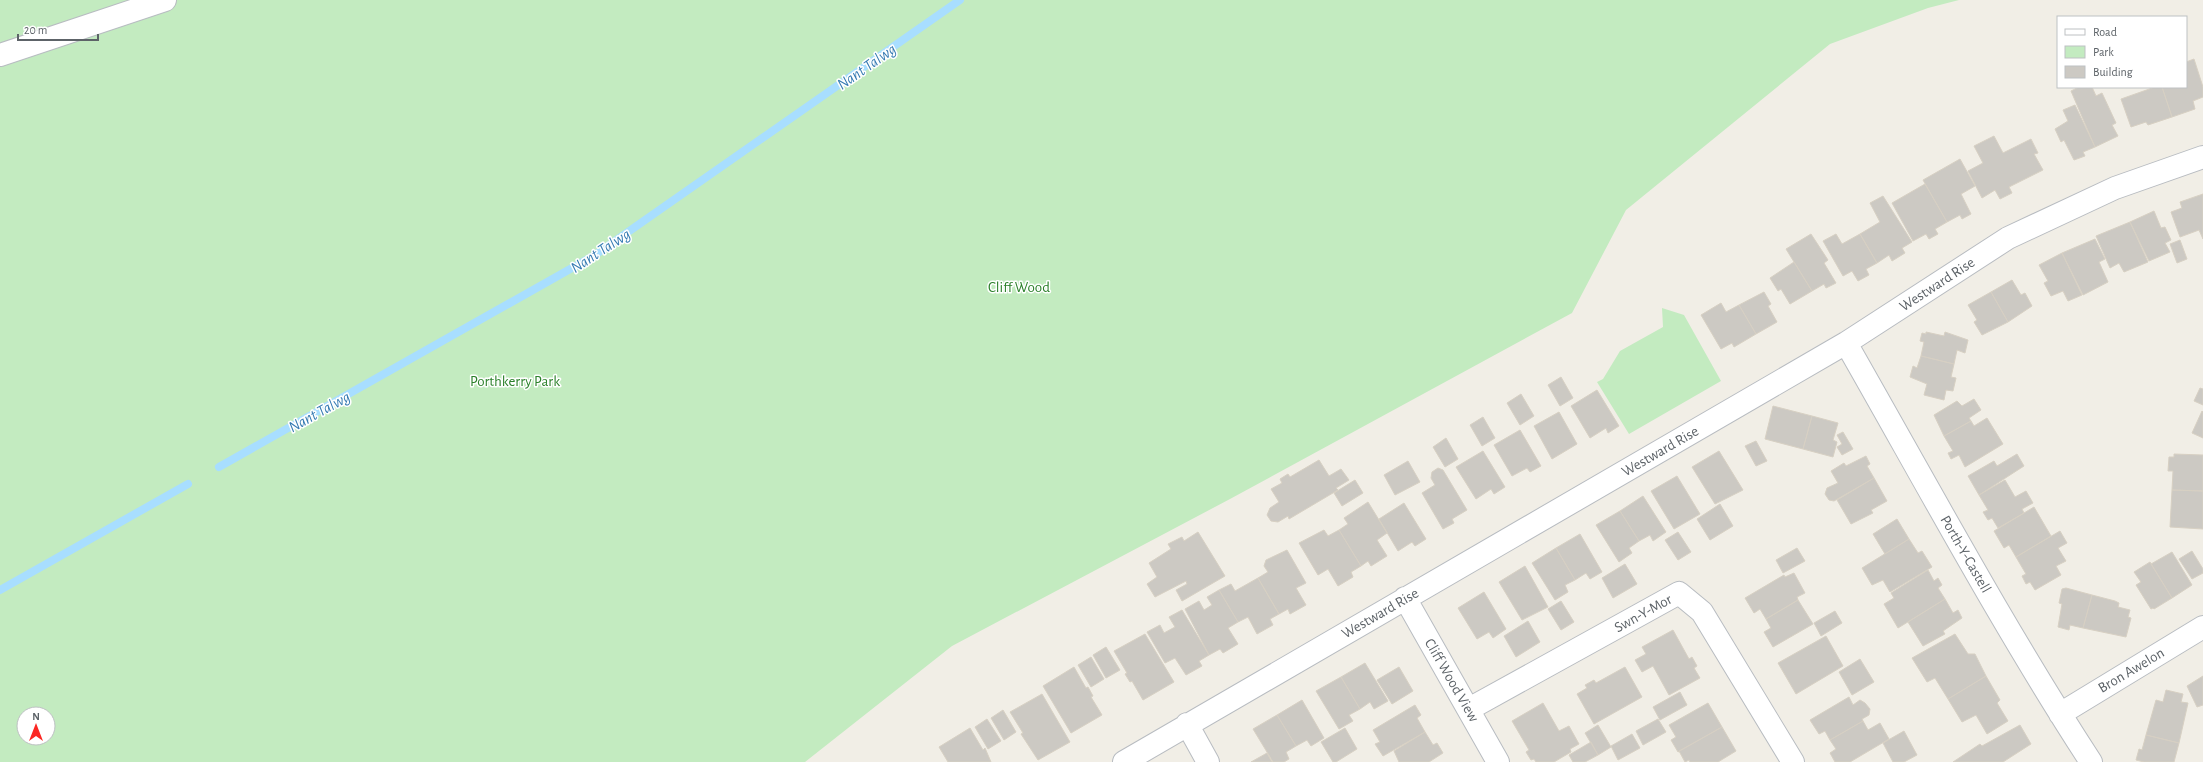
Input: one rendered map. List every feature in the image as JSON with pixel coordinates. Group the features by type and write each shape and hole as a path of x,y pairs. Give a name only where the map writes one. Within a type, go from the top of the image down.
{"street":[{"path":"0,55 165,0"},
{"name":"Westward Rise","path":"1124,762 1187,724 1846,343 2008,238 2115,188 2203,158"},
{"name":"Porth-Y-Castell","path":"1846,343 2060,714 2091,762"},
{"name":"Swn-Y-Mor","path":"1469,709 1679,592 1702,612 1793,762"},
{"name":"Cliff Wood View","path":"1405,598 1498,762"},
{"name":"Bron Awelon","path":"2060,714 2203,627"},
{"path":"1187,724 1208,762"}],"green space":[{"name":"Cliff Wood","path":"0,0 1959,0 1928,8 1830,44 1626,210 1572,313 1230,499 952,646 805,762 0,762"},
{"path":"1662,308 1684,315 1721,381 1629,434 1597,382 1603,379 1620,351 1663,327"}],"building":[{"path":"2194,59 2203,87 2203,97 2193,101 2195,109 2172,117 2162,88 2187,88 2187,62"},
{"path":"2077,88 2092,88 2096,96 2102,93 2116,123 2112,125 2118,136 2095,147 2071,91"},
{"path":"2152,88 2162,88 2172,117 2148,125 2146,122 2131,127 2121,99"},
{"path":"2075,105 2095,147 2083,152 2085,156 2074,160 2064,140 2061,142 2055,129 2068,121 2063,110"},
{"path":"1994,136 2003,153 2031,139 2038,153 2034,154 2043,170 2009,187 2012,193 2000,199 1995,190 1982,198 1968,171 1983,163 1974,146"},
{"path":"1960,159 1975,186 1961,194 1971,214 1962,219 1960,215 1947,222 1923,180"},
{"path":"1925,184 1947,222 1935,229 1938,234 1929,239 1926,234 1913,241 1892,203"},
{"path":"2203,194 2203,239 2199,230 2180,237 2171,212 2182,208 2180,202"},
{"path":"1883,196 1912,242 1902,248 1905,253 1892,261 1889,255 1877,263 1860,234 1880,222 1870,203"},
{"path":"2154,211 2161,228 2165,227 2171,240 2165,243 2170,252 2149,261 2130,222"},
{"path":"2130,222 2148,262 2124,272 2119,263 2110,268 2096,236"},
{"path":"1811,234 1828,260 1824,263 1836,283 1826,288 1824,284 1812,291 1786,249"},
{"path":"1836,234 1842,244 1860,234 1877,263 1866,269 1869,275 1858,281 1852,271 1843,276 1823,241"},
{"path":"2095,239 2105,259 2099,262 2108,282 2083,295 2062,253"},
{"path":"2180,240 2187,259 2177,263 2170,244"},
{"path":"2062,253 2082,295 2068,301 2063,291 2051,296 2044,283 2048,281 2039,265"},
{"path":"1794,262 1812,291 1790,304 1781,289 1778,291 1770,278"},
{"path":"2012,280 2021,295 2025,293 2032,306 2008,322 1991,292"},
{"path":"1764,292 1771,304 1768,306 1777,322 1756,334 1739,305"},
{"path":"1991,292 2008,322 1982,335 1974,322 1977,320 1968,305"},
{"path":"1721,303 1726,312 1739,305 1756,334 1734,347 1732,343 1721,349 1701,315"},
{"path":"1926,332 1944,336 1945,332 1968,340 1965,353 1957,350 1954,364 1921,356 1924,342 1920,341 1922,333 1926,334"},
{"path":"1921,356 1954,364 1951,377 1956,378 1953,391 1946,390 1944,400 1924,395 1927,384 1910,377 1913,366 1917,368"},
{"path":"1561,377 1573,398 1560,406 1548,385"},
{"path":"2200,388 2203,389 2203,405 2194,401"},
{"path":"1597,390 1619,426 1608,433 1606,428 1590,438 1571,406"},
{"path":"1521,394 1534,416 1520,425 1507,403"},
{"path":"1974,399 1981,410 1969,418 1971,421 1944,436 1934,415 1957,401 1962,406"},
{"path":"1773,406 1812,416 1803,449 1765,439"},
{"path":"2202,411 2203,412 2203,438 2192,433"},
{"path":"1559,412 1577,444 1552,459 1534,426"},
{"path":"1812,416 1838,423 1833,440 1837,442 1833,457 1803,449"},
{"path":"1483,417 1495,438 1482,446 1470,425"},
{"path":"1987,418 2003,444 1965,467 1959,455 1951,459 1948,453 1953,451 1944,436 1971,421 1974,426"},
{"path":"1520,430 1541,466 1530,472 1527,468 1512,476 1494,445"},
{"path":"1843,432 1853,449 1842,455 1837,447 1842,444 1837,435"},
{"path":"1446,438 1458,459 1445,467 1433,447"},
{"path":"1756,441 1767,461 1756,466 1745,446"},
{"path":"1483,451 1505,487 1494,494 1491,489 1476,499 1456,467"},
{"path":"1719,451 1743,490 1715,504 1692,467"},
{"path":"2017,454 2024,466 1979,495 1968,476 1994,461 1997,466"},
{"path":"2174,454 2203,455 2203,491 2172,490 2173,471 2168,471 2169,457 2174,457"},
{"path":"1866,456 1870,464 1867,466 1874,478 1834,501 1829,500 1825,494 1827,488 1838,483 1831,471 1844,463 1846,466"},
{"path":"1319,460 1329,476 1341,469 1349,480 1336,488 1338,490 1289,519 1288,516 1278,522 1271,521 1267,515 1270,508 1279,502 1271,489 1282,483 1280,479 1288,474 1290,477"},
{"path":"1408,461 1420,482 1395,495 1384,475"},
{"path":"1438,468 1443,470 1467,510 1452,519 1454,523 1443,529 1422,493 1435,485 1431,478 1432,472"},
{"path":"1677,476 1700,514 1674,529 1651,491"},
{"path":"1874,478 1887,501 1871,510 1873,513 1851,524 1837,500"},
{"path":"1355,480 1363,493 1342,506 1334,493"},
{"path":"2005,480 2015,497 2026,491 2033,503 2022,509 2024,513 1998,528 1992,518 1988,520 1983,512 1988,510 1979,495"},
{"path":"2172,490 2203,491 2203,529 2170,527"},
{"path":"1643,496 1666,532 1653,541 1650,535 1639,541 1620,511"},
{"path":"1368,502 1387,533 1377,540 1387,556 1371,566 1368,561 1361,566 1339,530 1348,524 1344,518"},
{"path":"1404,503 1426,539 1415,546 1412,542 1398,551 1379,519"},
{"path":"1720,504 1733,526 1710,540 1697,519"},
{"path":"2034,507 2051,536 2016,557 2009,545 2004,548 1994,531"},
{"path":"1620,511 1639,541 1629,548 1632,553 1619,562 1596,525"},
{"path":"1897,519 1909,539 1885,554 1873,534"},
{"path":"1324,530 1328,536 1339,530 1361,566 1351,572 1353,577 1338,586 1328,569 1318,575 1299,543"},
{"path":"2060,531 2067,543 2058,548 2066,561 2056,566 2061,575 2035,590 2030,582 2026,584 2022,576 2026,574 2016,557"},
{"path":"1198,532 1225,576 1182,601 1176,590 1187,584 1186,581 1155,597 1147,584 1157,577 1149,563 1171,549 1168,544 1182,537 1184,541"},
{"path":"1678,532 1691,552 1678,560 1665,540"},
{"path":"1580,534 1602,572 1590,579 1586,573 1575,580 1556,548"},
{"path":"1909,539 1918,553 1922,551 1932,567 1890,592 1883,580 1872,585 1862,568"},
{"path":"1556,548 1575,580 1565,585 1568,592 1555,600 1532,563"},
{"path":"1797,548 1805,561 1783,573 1776,560"},
{"path":"1287,550 1306,583 1296,588 1306,605 1290,614 1288,609 1279,614 1258,578 1268,572 1264,566 1266,560"},
{"path":"2192,551 2203,569 2203,573 2192,579 2179,559"},
{"path":"2172,552 2192,585 2172,598 2151,564"},
{"path":"2150,562 2172,598 2154,609 2151,609 2136,585 2141,582 2134,572"},
{"path":"1625,564 1637,584 1613,598 1602,578"},
{"path":"1525,566 1548,607 1522,620 1499,582"},
{"path":"1928,570 1934,581 1938,578 1942,585 1938,588 1945,599 1898,628 1884,604 1894,598 1891,593"},
{"path":"1794,573 1805,593 1797,597 1798,600 1766,619 1760,609 1754,613 1745,598 1784,575 1785,577"},
{"path":"1258,578 1279,614 1270,619 1273,625 1257,634 1248,617 1238,622 1219,590 1231,584 1235,591"},
{"path":"2066,588 2092,595 2083,628 2070,625 2069,630 2058,627 2062,604 2059,603 2062,589"},
{"path":"1219,590 1238,622 1228,628 1238,644 1223,653 1220,649 1209,655 1185,609 1199,601 1204,610 1212,605 1207,597"},
{"path":"1484,592 1506,629 1493,638 1489,632 1477,639 1458,608"},
{"path":"2092,595 2115,601 2119,603 2118,607 2130,610 2128,617 2131,618 2126,637 2083,628"},
{"path":"1945,599 1953,613 1958,610 1962,618 1943,631 1945,634 1923,646 1908,622"},
{"path":"1798,600 1813,624 1773,647 1764,632 1771,628 1766,619"},
{"path":"1561,601 1574,622 1561,630 1548,609"},
{"path":"1182,610 1209,655 1199,661 1202,666 1186,675 1175,658 1165,663 1147,632 1160,625 1164,633 1175,627 1169,617"},
{"path":"1835,611 1842,623 1821,636 1814,623"},
{"path":"1528,621 1540,642 1516,657 1504,636"},
{"path":"1673,630 1689,659 1692,657 1697,666 1694,668 1700,678 1669,695 1653,666 1642,672 1635,660 1646,654 1642,647"},
{"path":"1145,634 1174,682 1143,700 1132,681 1130,682 1125,674 1127,673 1114,651"},
{"path":"1955,634 1968,654 1975,654 1986,676 1948,699 1935,678 1927,682 1912,658"},
{"path":"1826,636 1843,666 1796,694 1778,663"},
{"path":"1106,647 1120,670 1106,678 1093,655"},
{"path":"1091,657 1104,679 1091,687 1078,665"},
{"path":"1860,659 1874,682 1852,695 1839,672"},
{"path":"1365,663 1388,701 1374,709 1370,702 1360,709 1341,677"},
{"path":"1074,667 1086,688 1088,687 1093,696 1091,697 1102,715 1071,733 1043,686"},
{"path":"1399,667 1413,691 1392,704 1377,680"},
{"path":"1625,667 1642,697 1594,724 1577,694 1587,688 1585,685 1594,680 1596,683"},
{"path":"1986,676 2000,700 1997,703 2008,721 1987,734 1976,715 1962,722 1948,699"},
{"path":"2203,676 2203,705 2197,707 2187,686"},
{"path":"1341,677 1360,709 1349,715 1353,721 1339,729 1316,691"},
{"path":"2166,690 2183,694 2181,702 2188,703 2179,743 2146,735 2156,700 2163,702"},
{"path":"1680,692 1687,705 1660,720 1653,707"},
{"path":"1042,694 1070,742 1038,760 1021,734 1023,733 1010,712"},
{"path":"1849,697 1853,705 1860,700 1865,703 1870,709 1869,715 1862,719 1863,721 1830,740 1825,731 1819,734 1810,720"},
{"path":"1302,700 1324,738 1311,746 1307,740 1296,746 1277,715"},
{"path":"1543,703 1559,731 1569,726 1579,744 1570,749 1571,752 1554,762 1536,762 1534,759 1531,760 1526,752 1529,750 1512,721"},
{"path":"1708,703 1722,727 1678,752 1671,740 1676,737 1669,725"},
{"path":"1415,705 1421,715 1417,718 1425,732 1383,756 1375,744 1380,742 1373,730"},
{"path":"1003,710 1016,732 1004,740 991,718"},
{"path":"1277,715 1296,746 1286,752 1289,759 1284,762 1273,762 1253,729"},
{"path":"987,719 1001,741 988,749 975,727"},
{"path":"1658,719 1666,732 1643,745 1636,731"},
{"path":"1863,721 1868,730 1880,723 1889,739 1850,762 1835,762 1830,753 1836,749 1830,740"},
{"path":"1598,725 1611,747 1598,755 1585,733"},
{"path":"2020,725 2031,744 2003,762 1953,762 1980,744 1982,746"},
{"path":"1722,727 1736,751 1718,762 1690,762 1689,760 1685,762 1679,751"},
{"path":"970,728 983,750 985,748 991,762 948,762 939,747"},
{"path":"1345,728 1357,749 1336,762 1333,762 1321,742"},
{"path":"1904,731 1917,755 1904,762 1893,762 1883,743"},
{"path":"1425,732 1433,745 1437,743 1443,753 1429,762 1399,762 1394,751"},
{"path":"1632,734 1640,748 1618,760 1611,746"},
{"path":"2146,735 2179,743 2174,762 2144,762 2136,760 2139,749 2142,750"},
{"path":"1591,742 1598,755 1585,762 1573,762 1569,755"},
{"path":"1267,753 1272,762 1251,762"}],"waterway":[{"name":"Nant Talwg","path":"219,467 595,255 960,0"},
{"name":"Nant Talwg","path":"0,590 188,484"}],"park label":[{"name":"Porthkerry Park","path":"515,381"}]}
